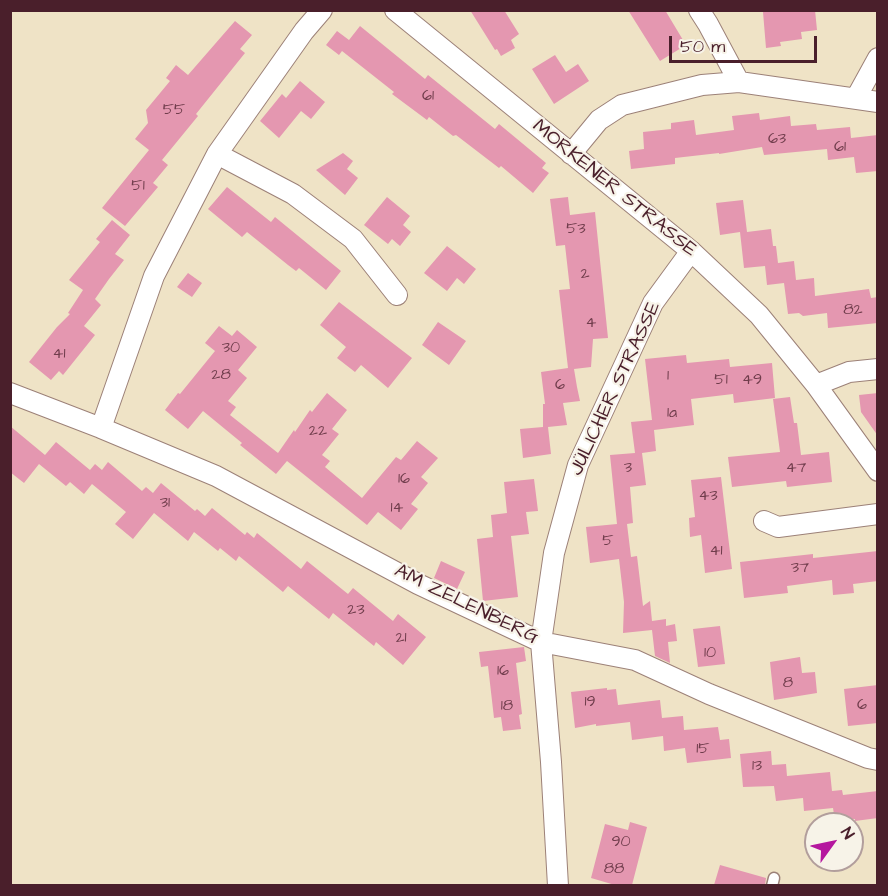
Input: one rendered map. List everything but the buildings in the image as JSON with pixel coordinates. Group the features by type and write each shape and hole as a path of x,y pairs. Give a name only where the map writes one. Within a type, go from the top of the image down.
{"street":[{"path":"101,428 154,276 218,154 304,31 322,10"},
{"name":"MORKENER STRASSE","path":"395,10 691,251 759,315 816,385 878,471"},
{"path":"699,10 739,82"},
{"path":"856,98 878,58"},
{"path":"571,154 599,120 622,105 702,85 739,82 878,102"},
{"path":"218,154 293,194 353,239 397,295"},
{"name":"JÜLICHER STRASSE","path":"558,885 541,642 554,553 578,465 653,303 691,251"},
{"path":"816,385 849,372 878,369"},
{"name":"AM ZELENBERG","path":"10,393 216,476 418,584 541,642 635,660 709,694 878,760"},
{"path":"764,521 778,527 878,514"}]}
